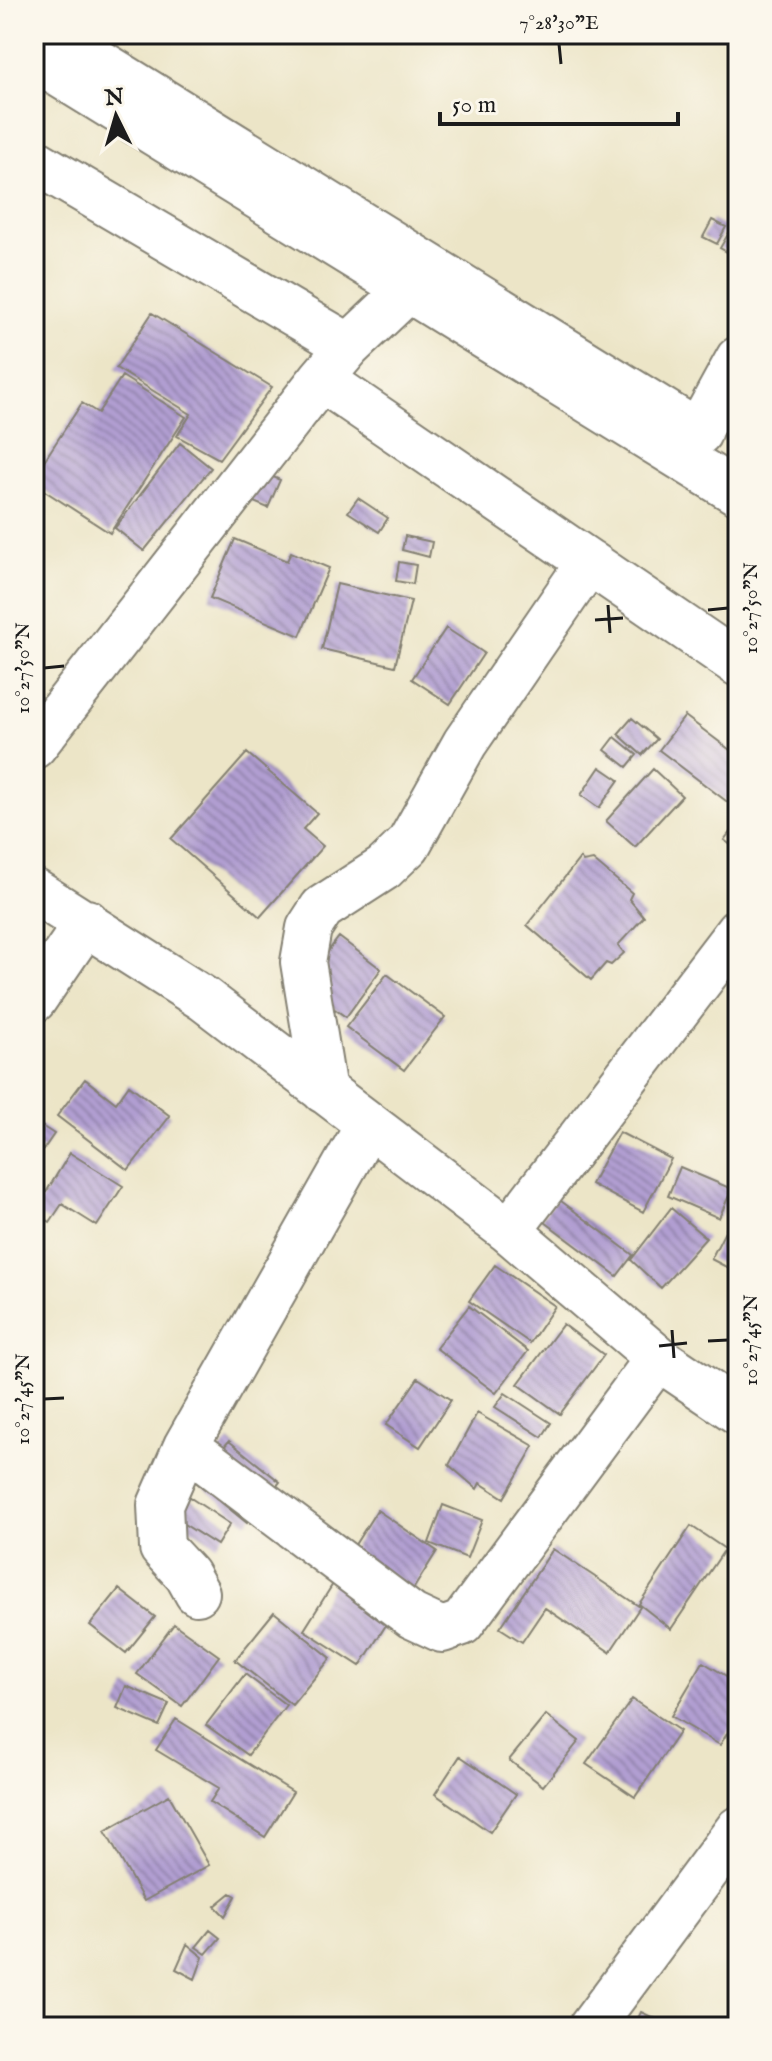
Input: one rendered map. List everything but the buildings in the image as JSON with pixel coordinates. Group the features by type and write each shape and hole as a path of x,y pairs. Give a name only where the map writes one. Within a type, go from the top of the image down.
{"street":[{"path":"42,60 738,493"},
{"path":"42,60 738,457"},
{"path":"34,161 349,346"},
{"path":"34,746 321,379 349,346 408,290"},
{"path":"698,432 738,359"},
{"path":"321,379 738,664"},
{"path":"324,1091 303,962 309,928 322,908 384,868 408,845 465,743 589,562"},
{"path":"34,891 204,999 509,1231 658,1358 738,1412"},
{"path":"34,1000 87,922"},
{"path":"509,1231 738,931"},
{"path":"197,1593 187,1575 162,1548 160,1505 186,1446 368,1125"},
{"path":"186,1446 412,1616 442,1630 462,1623 658,1358"},
{"path":"591,2027 738,1829"}]}
